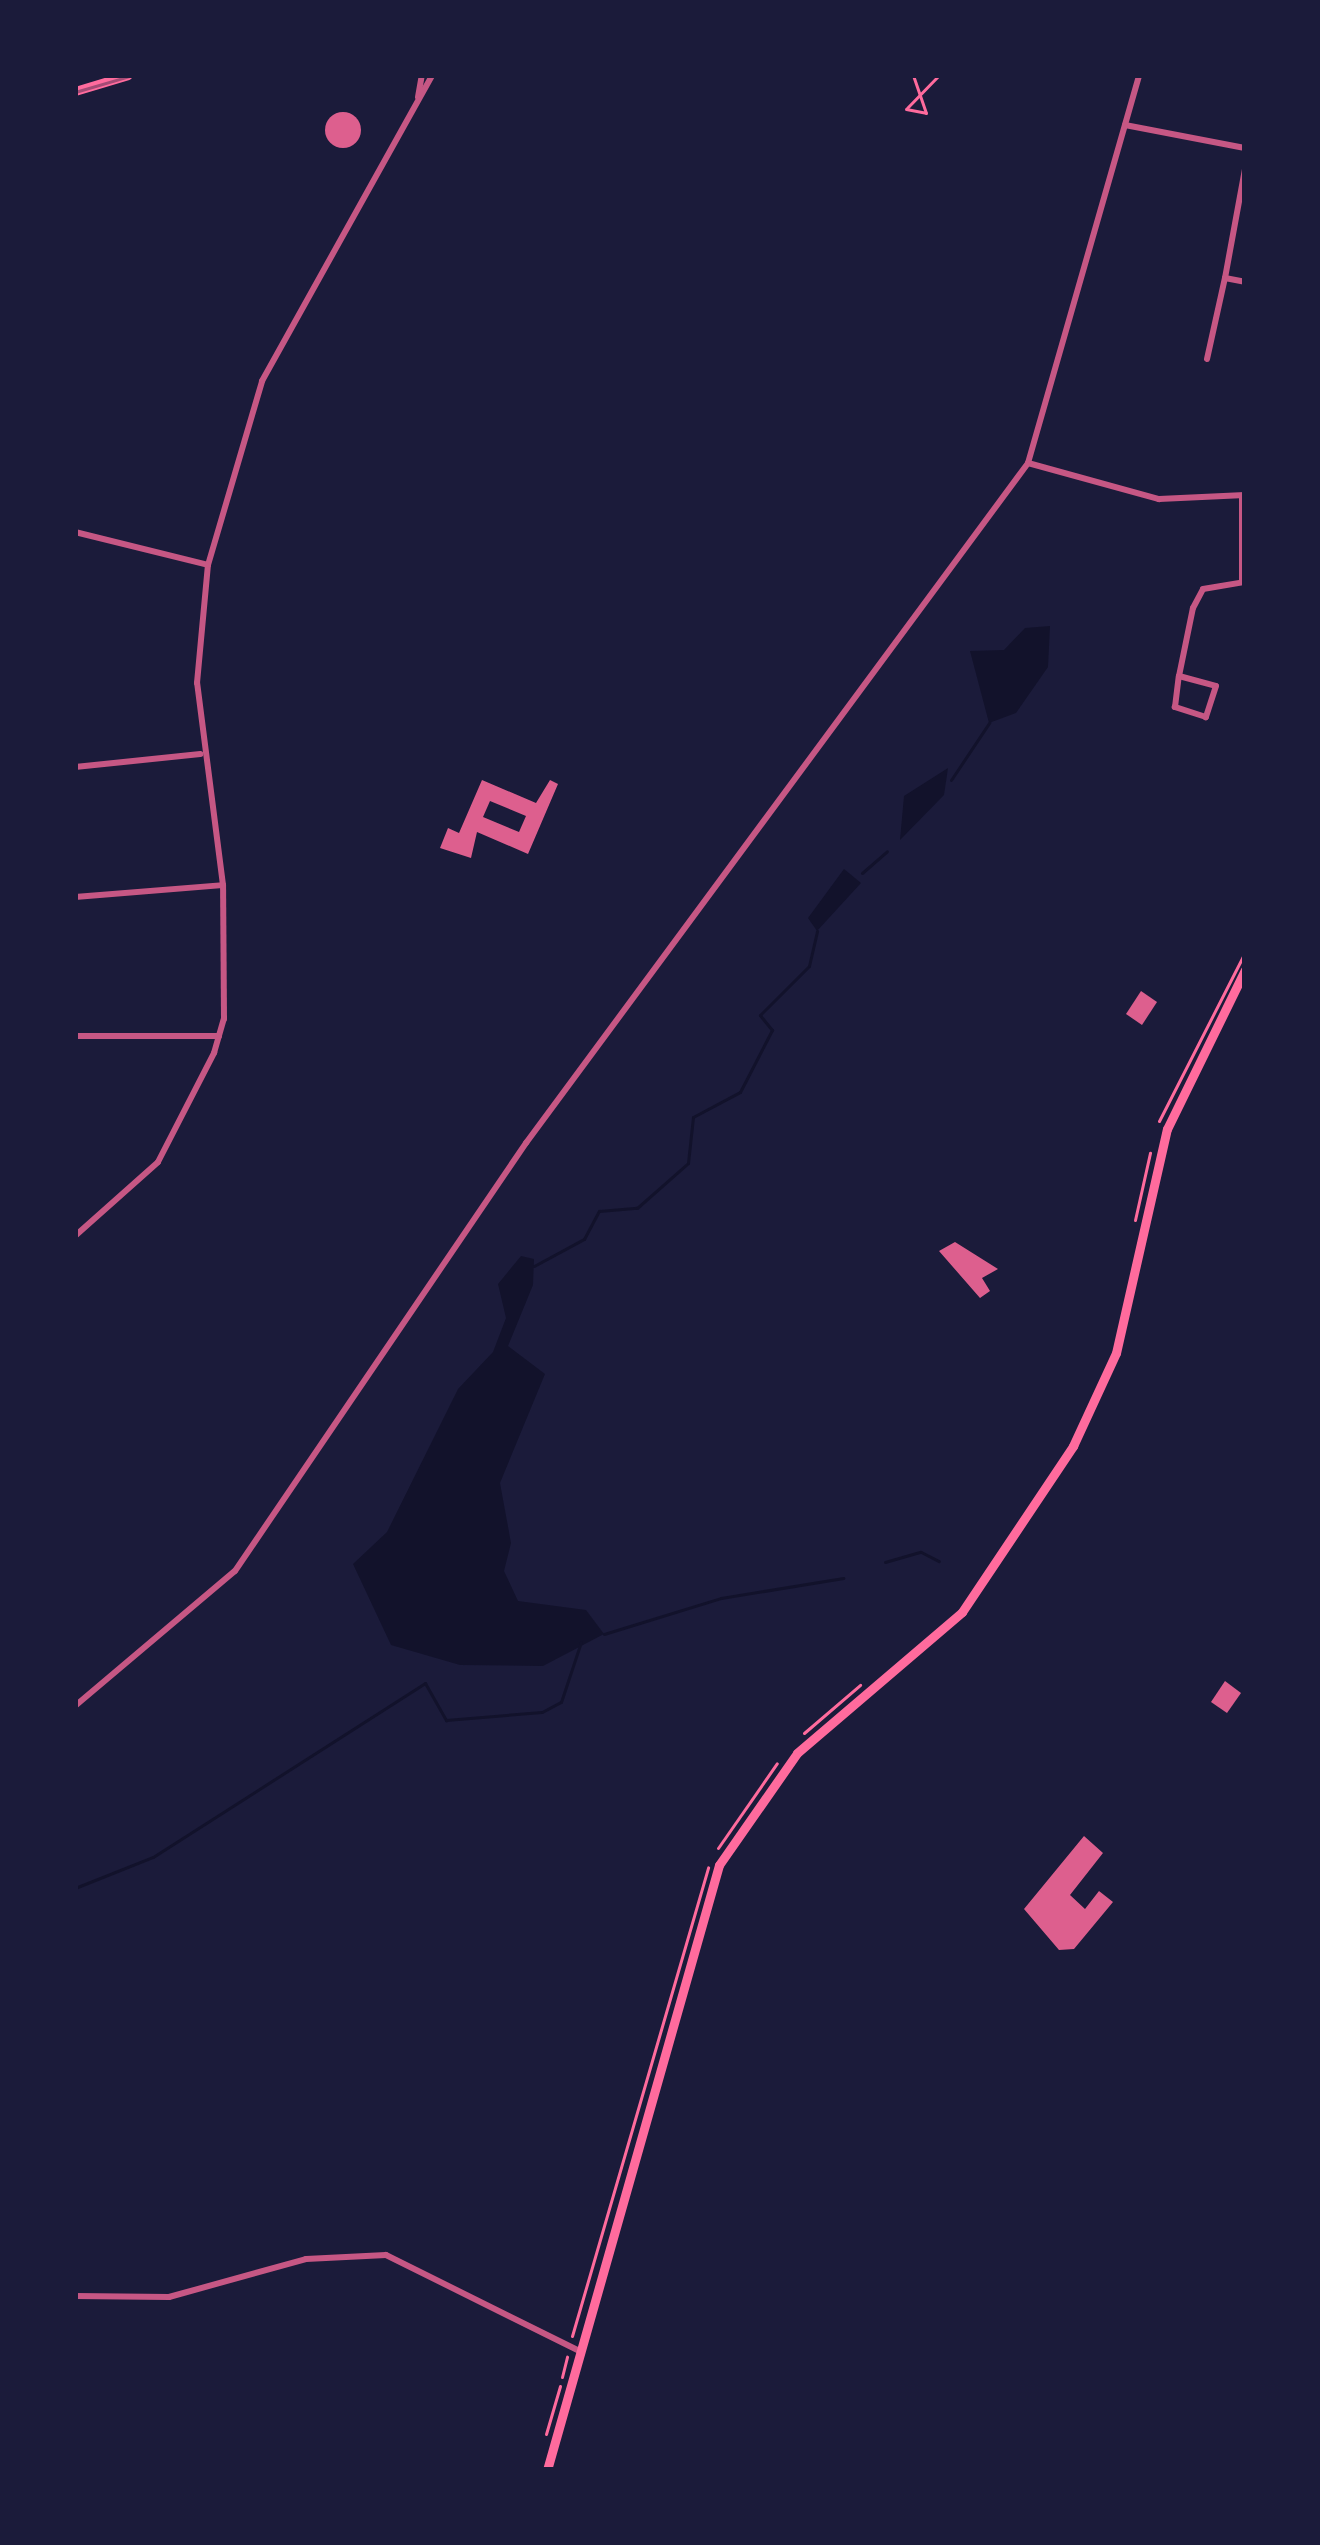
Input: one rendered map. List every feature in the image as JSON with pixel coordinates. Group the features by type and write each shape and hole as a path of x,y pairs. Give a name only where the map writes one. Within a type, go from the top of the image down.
{"main road":[{"path":"75,91 128,75"},
{"path":"547,2470 719,1865 797,1753 962,1612 1073,1446 1116,1353 1167,1129 1245,970"}],"street":[{"path":"415,106 422,75"},
{"path":"75,1236 158,1162 200,1095 219,1036 223,885 200,754 208,566 271,361 432,75"},
{"path":"75,1706 235,1571 526,1143 1028,463 1139,75"},
{"path":"1125,124 1245,148"},
{"path":"1207,359 1245,170"},
{"path":"1225,278 1245,282"},
{"path":"1028,463 1141,496 1243,496 1244,582 1203,589 1179,676 1175,707 1206,717 1216,686 1179,676"},
{"path":"75,532 208,566"},
{"path":"75,766 200,754"},
{"path":"75,897 223,885"},
{"path":"75,1036 219,1036"},
{"path":"75,2296 169,2296 306,2258 386,2255 579,2351"}],"path":[{"path":"913,75 921,98 939,75"}],"shaded area":[{"path":"1050,626 1048,667 1016,713 989,723 970,651 1004,650 1025,628"},
{"path":"948,768 944,795 900,840 904,796"},
{"path":"844,869 861,883 817,931 808,918"},
{"path":"521,1256 534,1259 533,1285 508,1346 545,1374 500,1483 511,1543 504,1571 518,1601 586,1610 604,1634 543,1666 460,1665 391,1645 353,1564 387,1532 458,1389 493,1352 506,1318 498,1284"}],"building":[{"path":"343,112 356,117 361,130 356,143 343,148 330,143 325,130 330,117"},
{"path":"482,780 536,803 550,780 558,784 528,854 477,832 471,858 440,848 448,828 459,833","holes":["490,801 526,816 519,832 483,817"]},
{"path":"1141,991 1157,1002 1142,1025 1126,1014"},
{"path":"955,1242 998,1269 982,1278 990,1291 980,1298 939,1251"},
{"path":"1225,1681 1241,1693 1227,1713 1211,1702"},
{"path":"1084,1836 1103,1853 1070,1895 1085,1909 1099,1891 1113,1902 1074,1949 1059,1950 1024,1909"}],"waterway":[{"path":"951,780 989,723"},
{"path":"862,873 887,851"},
{"path":"534,1266 584,1239 599,1211 637,1208 688,1163 693,1117 740,1092 772,1030 760,1015 809,966 817,931"},
{"path":"885,1562 921,1552 939,1561"},
{"path":"604,1634 721,1598 843,1578"},
{"path":"75,1888 153,1857 425,1683 446,1720 542,1712 561,1702 581,1642"}],"tram line":[{"path":"75,92 133,75"}]}
